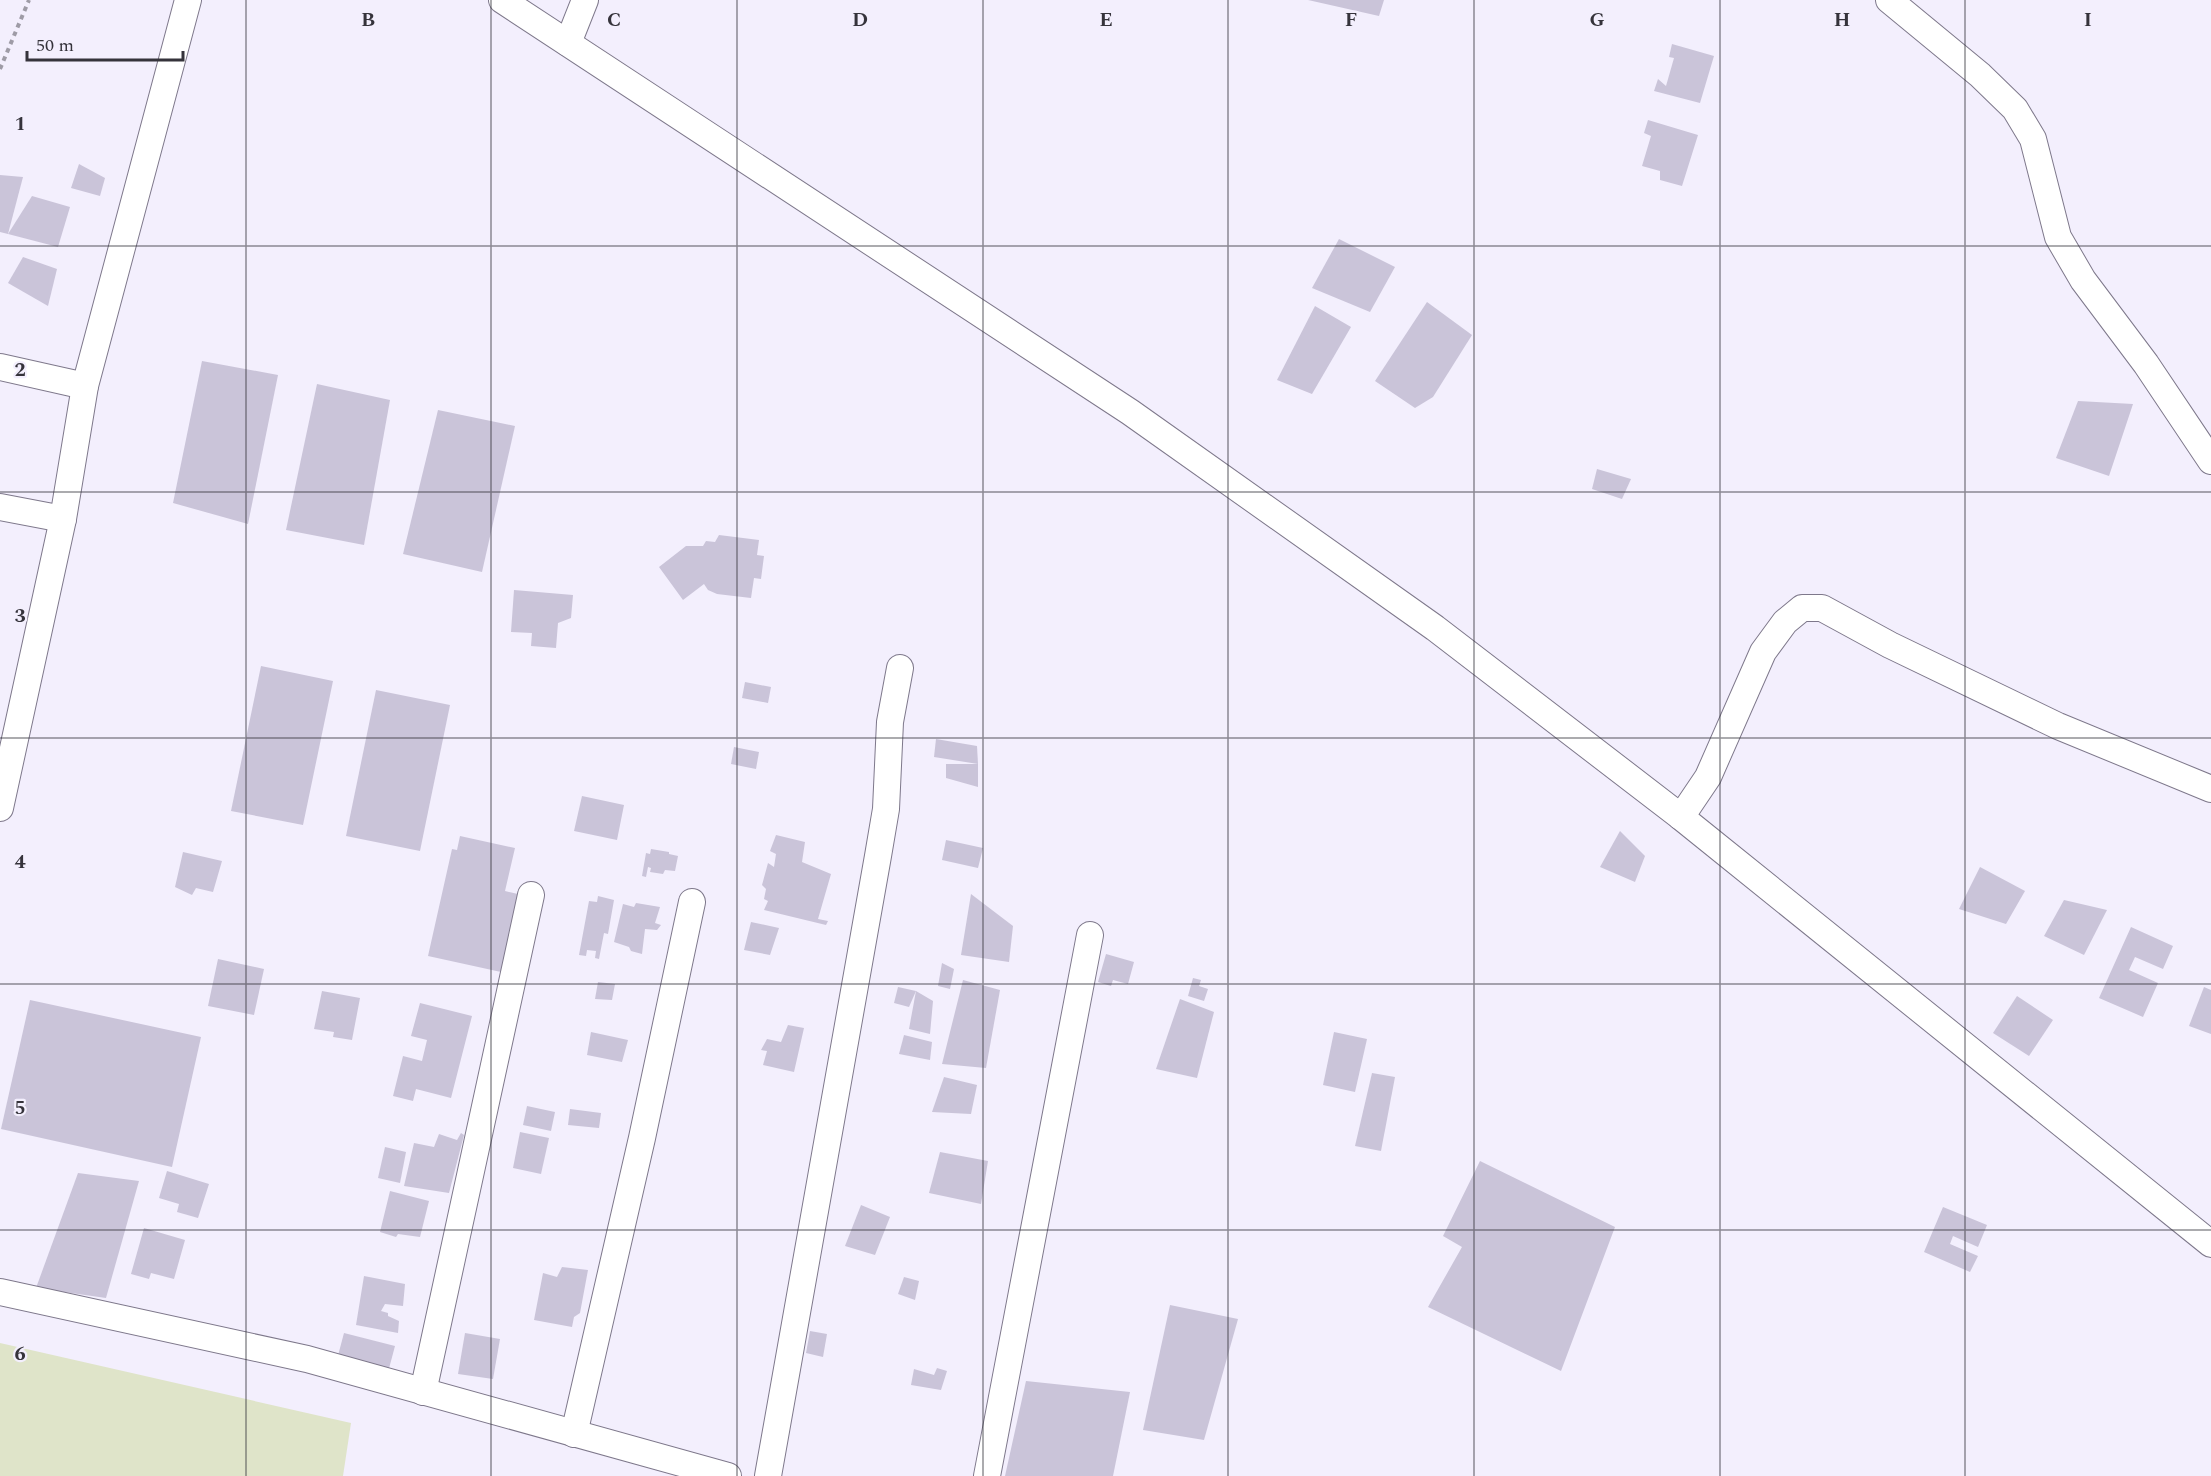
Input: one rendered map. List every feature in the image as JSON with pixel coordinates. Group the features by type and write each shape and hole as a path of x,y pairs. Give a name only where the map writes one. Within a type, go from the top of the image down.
{"street":[{"path":"0,808 63,519 85,386 188,0"},
{"path":"502,0 1130,412 1435,628 1680,817 2211,1244"},
{"path":"568,43 585,0"},
{"path":"1889,0 1980,75 2015,109 2033,139 2058,237 2083,280 2146,364 2211,461"},
{"path":"0,367 85,386"},
{"path":"0,507 63,519"},
{"path":"1680,817 1708,777 1763,652 1785,622 1802,608 1822,608 1890,645 2058,726 2211,789"},
{"path":"768,1476 886,809 890,722 900,668"},
{"path":"423,1392 531,896"},
{"path":"574,1434 642,1138 692,902"},
{"path":"987,1476 1090,934"},
{"path":"0,1292 307,1359 728,1476"}],"path":[{"path":"0,69 29,0"}],"green space":[{"path":"0,1343 351,1423 343,1476 0,1476"}],"building":[{"path":"1308,0 1384,0 1379,16"},
{"path":"1672,44 1714,56 1700,103 1654,91 1658,79 1666,86 1674,58 1669,57"},
{"path":"1648,120 1698,135 1682,186 1660,180 1660,171 1642,166 1651,136 1644,133"},
{"path":"79,164 105,178 100,196 71,188"},
{"path":"0,175 23,177 8,234 0,232"},
{"path":"32,196 70,207 58,247 8,234"},
{"path":"1339,239 1395,267 1370,312 1312,288"},
{"path":"23,257 57,269 48,306 8,283"},
{"path":"1427,302 1472,335 1433,397 1415,408 1375,381"},
{"path":"1315,306 1351,327 1312,394 1277,380"},
{"path":"202,361 278,375 248,524 173,503"},
{"path":"317,384 390,400 364,545 286,530"},
{"path":"2078,401 2133,404 2109,476 2056,458"},
{"path":"438,410 515,426 482,572 403,554"},
{"path":"1597,469 1631,479 1622,499 1592,489"},
{"path":"719,535 759,540 757,555 764,556 761,579 754,578 751,598 717,594 708,590 704,584 683,600 659,567 686,546 703,546 706,541 715,542"},
{"path":"514,590 573,595 571,618 558,623 556,648 531,646 532,633 511,632"},
{"path":"261,666 333,681 303,825 231,811"},
{"path":"745,682 771,687 768,703 742,698"},
{"path":"376,690 450,705 420,851 346,836"},
{"path":"936,739 977,746 978,764 934,757"},
{"path":"734,747 759,752 756,769 731,764"},
{"path":"946,764 978,764 978,787 946,778"},
{"path":"582,796 624,805 617,840 574,831"},
{"path":"1620,831 1645,856 1635,882 1600,867"},
{"path":"776,835 805,842 802,862 831,874 818,919 828,921 826,925 764,910 768,901 764,899 766,889 762,885 768,863 774,867 776,854 770,851"},
{"path":"460,836 515,848 505,891 518,894 501,972 428,956 452,849 457,850"},
{"path":"946,840 983,848 978,868 942,860"},
{"path":"651,849 678,856 675,871 665,870 663,874 650,872 651,868 648,867 646,877 642,876 646,853 650,854"},
{"path":"183,852 222,861 213,892 196,888 192,895 175,887"},
{"path":"1980,867 2025,891 2006,924 1959,909"},
{"path":"971,894 1013,926 1009,962 961,955"},
{"path":"598,896 614,900 608,934 604,933 599,959 595,958 596,951 587,950 586,956 579,955 589,901 597,902"},
{"path":"2064,900 2107,910 2084,955 2044,936"},
{"path":"636,903 660,907 655,923 661,925 657,930 645,929 642,954 614,942 623,904 634,907"},
{"path":"751,922 779,928 770,955 744,950"},
{"path":"2131,927 2173,946 2163,969 2135,957 2129,970 2158,983 2143,1017 2099,998"},
{"path":"1106,954 1134,962 1128,984 1113,980 1111,986 1098,982"},
{"path":"218,959 264,969 254,1015 208,1006"},
{"path":"942,963 954,969 950,989 938,986"},
{"path":"1193,978 1201,980 1199,986 1208,989 1204,1001 1188,996"},
{"path":"963,980 1000,990 986,1068 942,1064"},
{"path":"598,982 615,984 612,1000 595,999"},
{"path":"898,987 916,991 909,1007 894,1003"},
{"path":"2204,987 2211,990 2211,1034 2189,1026"},
{"path":"322,991 360,998 352,1040 333,1037 334,1032 314,1029"},
{"path":"916,991 933,1001 930,1034 909,1029"},
{"path":"2017,996 2053,1020 2029,1056 1993,1033"},
{"path":"1180,999 1214,1012 1197,1078 1156,1069"},
{"path":"30,1000 201,1037 172,1167 1,1129"},
{"path":"420,1003 472,1016 451,1098 416,1089 413,1101 393,1096 403,1056 422,1061 427,1040 411,1036"},
{"path":"788,1025 804,1028 794,1072 763,1065 767,1051 761,1050 767,1039 781,1042"},
{"path":"591,1032 628,1040 622,1062 587,1055"},
{"path":"1334,1032 1367,1039 1355,1092 1323,1085"},
{"path":"904,1035 932,1042 930,1060 899,1054"},
{"path":"1372,1073 1395,1077 1381,1151 1355,1146"},
{"path":"944,1077 977,1085 971,1114 932,1112"},
{"path":"527,1106 555,1112 551,1131 523,1125"},
{"path":"570,1109 601,1113 599,1128 568,1125"},
{"path":"520,1132 549,1138 541,1174 513,1168"},
{"path":"461,1133 464,1135 449,1193 404,1186 414,1143 434,1147 439,1134 457,1140"},
{"path":"385,1147 406,1152 400,1183 378,1178"},
{"path":"940,1152 988,1161 981,1204 929,1193"},
{"path":"1480,1161 1615,1227 1561,1371 1428,1307 1462,1247 1443,1236"},
{"path":"167,1171 209,1184 198,1218 177,1212 179,1204 159,1198"},
{"path":"78,1173 139,1181 106,1298 36,1288"},
{"path":"390,1191 429,1201 420,1237 398,1234 396,1237 380,1232"},
{"path":"861,1205 890,1217 875,1255 845,1246"},
{"path":"1943,1207 1987,1225 1978,1247 1953,1236 1950,1244 1978,1256 1970,1272 1924,1252"},
{"path":"144,1228 185,1240 174,1279 151,1273 149,1279 131,1274"},
{"path":"562,1267 588,1270 580,1313 574,1317 572,1327 534,1320 543,1273 557,1277"},
{"path":"364,1276 405,1284 403,1306 385,1304 381,1311 399,1321 398,1333 356,1325"},
{"path":"904,1277 919,1281 915,1300 898,1294"},
{"path":"1170,1305 1238,1319 1204,1440 1143,1430"},
{"path":"810,1331 827,1334 823,1357 806,1353"},
{"path":"344,1333 395,1346 387,1376 336,1363"},
{"path":"465,1333 500,1339 493,1379 458,1374"},
{"path":"937,1368 947,1371 941,1390 911,1385 914,1369 934,1375"},
{"path":"1026,1381 1130,1392 1113,1476 1005,1476"}]}
